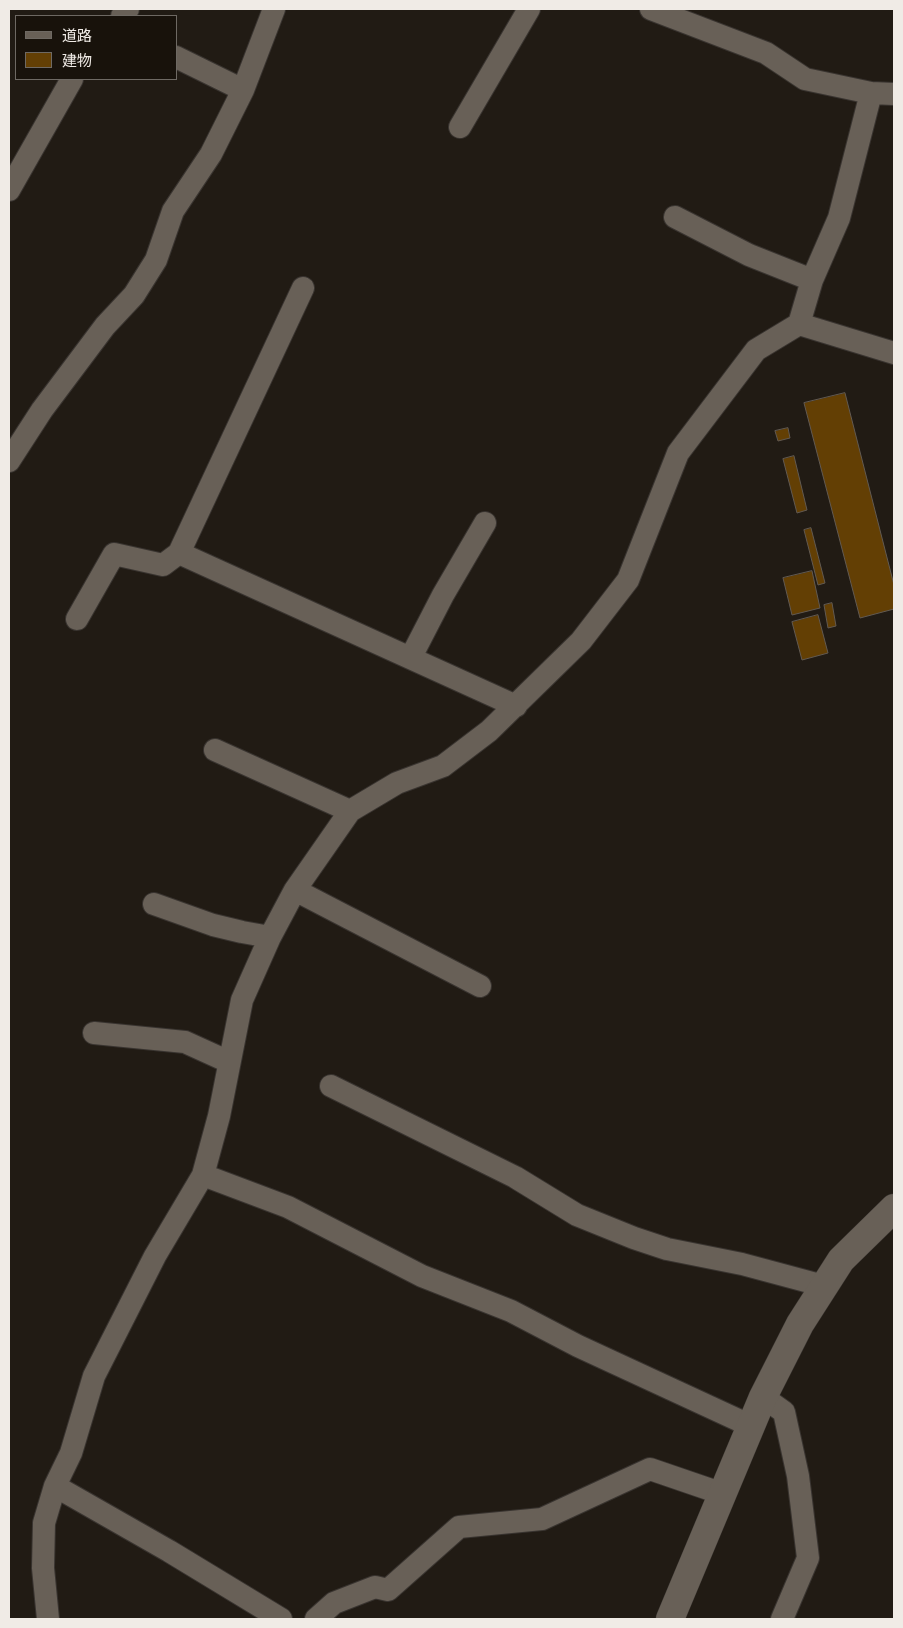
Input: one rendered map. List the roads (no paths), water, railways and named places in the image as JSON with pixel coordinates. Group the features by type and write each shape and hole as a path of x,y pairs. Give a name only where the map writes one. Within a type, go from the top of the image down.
{"street":[{"path":"9,461 42,410 105,326 134,294 156,260 173,212 211,154 243,90 274,9"},
{"path":"460,127 529,9"},
{"path":"650,9 766,52 805,78 871,93 894,94"},
{"path":"178,58 243,90"},
{"path":"9,190 71,80"},
{"path":"48,1619 43,1568 44,1523 55,1486 71,1453 94,1376 155,1256 203,1175 219,1116 242,1000 270,937 295,890 350,811 397,783 443,766 489,731 581,642 628,580 678,453 756,350 799,324 812,280 839,218 871,93"},
{"path":"675,217 749,255 812,280"},
{"path":"77,619 114,554 163,565 179,553 303,288"},
{"path":"799,324 894,353"},
{"path":"411,657 443,595 485,523"},
{"path":"179,553 516,706"},
{"path":"215,750 350,811"},
{"path":"295,890 480,986"},
{"path":"154,904 213,925 270,937"},
{"path":"94,1033 185,1042 229,1062"},
{"path":"331,1086 515,1177 577,1215 667,1249 742,1264 824,1286"},
{"path":"203,1175 288,1207 422,1276 510,1311 578,1346 752,1426"},
{"path":"670,1619 764,1397 800,1324 841,1260 894,1208"},
{"path":"764,1397 784,1412 798,1476 808,1558 782,1619"},
{"path":"316,1619 334,1604 375,1587 388,1590 459,1526 542,1519 650,1469 722,1494"},
{"path":"55,1486 169,1551 281,1619"}]}
